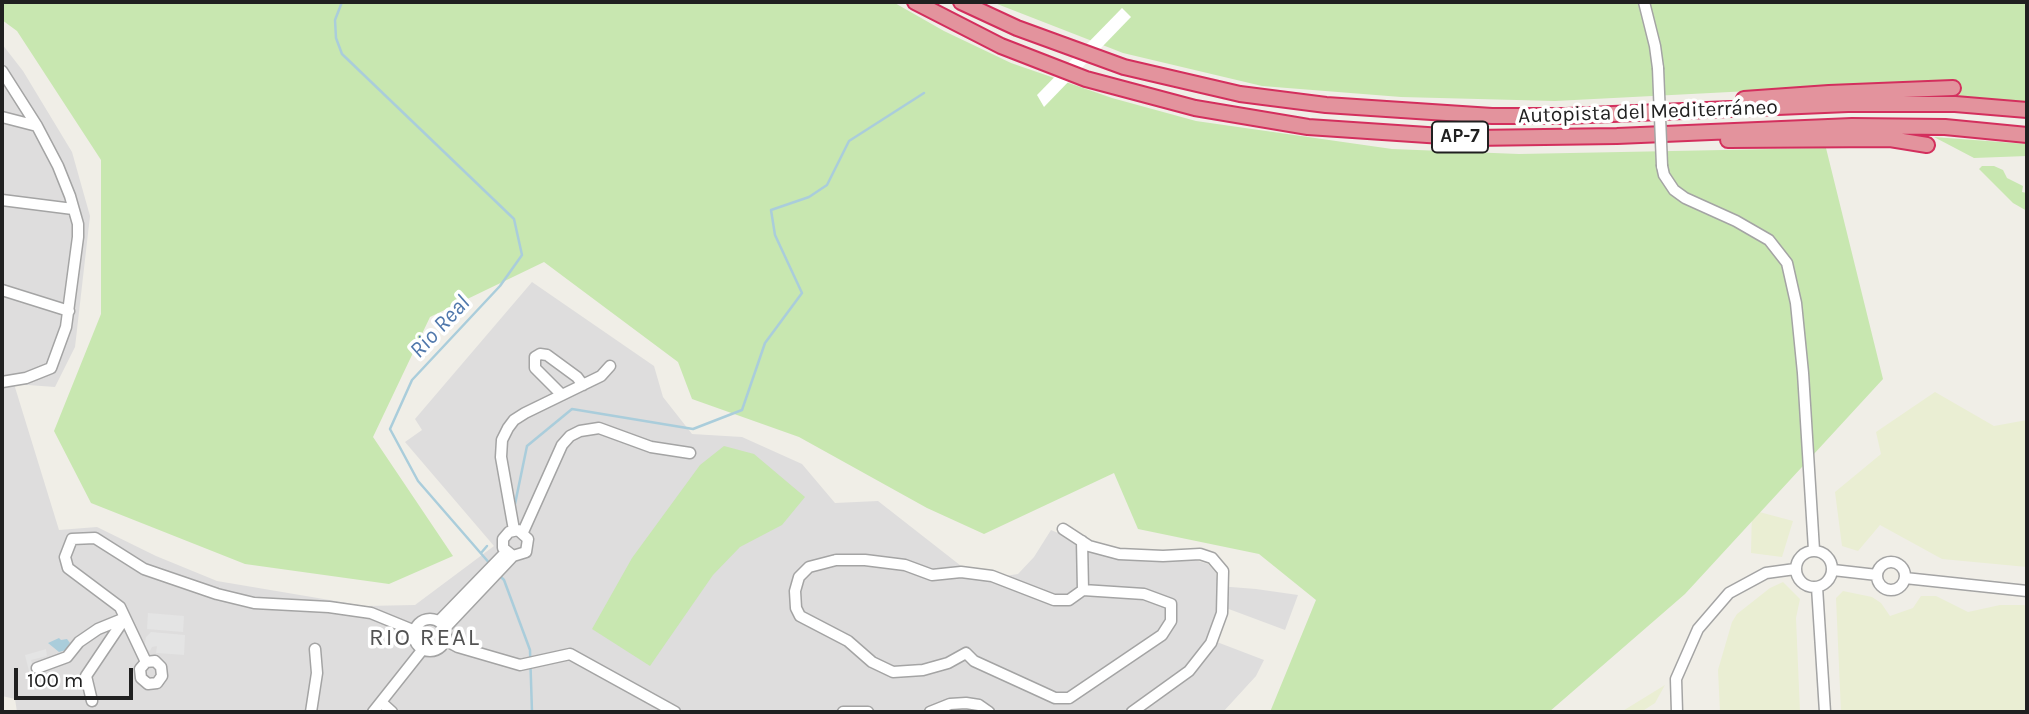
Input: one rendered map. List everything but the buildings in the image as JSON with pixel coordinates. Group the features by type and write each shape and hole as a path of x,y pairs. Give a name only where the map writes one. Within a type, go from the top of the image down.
{"highway":[{"name":"Autopista del Mediterráneo","path":"915,2 1043,64 1150,97 1223,114 1308,127 1472,138 1617,136 1852,126 1945,127 2027,135"},
{"name":"Autopista del Mediterráneo","path":"961,2 1056,44 1153,75 1270,99 1424,113 1566,116 1848,104 1955,104 2027,110"},
{"path":"1424,113 1480,109 1641,106 1829,93 1953,88"},
{"path":"1472,138 1507,145 1876,139 1927,145"}],"street":[{"path":"1644,2 1658,68 1664,175 1674,190 1685,198 1736,221 1769,240 1787,263 1796,303 1803,373 1814,550"},
{"path":"2,71 37,126 58,166 78,224 69,311 60,348 51,368 26,378 2,382"},
{"path":"2,117 37,126"},
{"path":"2,200 73,209"},
{"path":"2,290 69,311"},
{"path":"562,395 535,369 535,357 540,354 547,355 577,377 583,385"},
{"path":"509,554 522,555 528,548 528,539 518,531 501,457 502,440 514,420 601,376 610,366"},
{"path":"509,554 503,539 518,531 562,445 580,430 599,428 650,447 690,453"},
{"path":"1063,529 1089,546 1119,554 1200,554 1212,558 1223,571 1222,613 1211,643 1189,671 1132,712"},
{"path":"146,662 120,607 68,568 65,557 72,539 95,538 144,569 217,594 254,603 329,607 371,613 415,631"},
{"path":"1082,541 1083,590"},
{"path":"1814,550 1828,556 1833,570 1828,582 1817,587 1802,583 1796,569 1801,555 1814,550"},
{"path":"442,625 509,554"},
{"path":"836,560 905,565 932,575 961,572 992,576 1054,600 1069,600 1083,590 1144,594 1171,604 1171,621 1161,635 1069,698 1055,698 974,661 966,653 948,663 923,670 893,672 872,662 848,641 800,616 796,608 795,591 799,577 809,567 836,560"},
{"path":"1892,562 1904,571 1905,578 1902,585 1889,590 1878,582 1877,575 1879,568 1892,562"},
{"path":"1677,712 1676,679 1698,629 1729,593 1766,573 1796,569"},
{"path":"1833,570 1877,575"},
{"path":"1905,578 2027,591"},
{"path":"1817,587 1825,712"},
{"path":"37,668 67,657 79,642 99,629 125,618"},
{"path":"92,701 86,676 125,618"},
{"path":"427,619 442,625 445,640 440,648 432,651 423,649 418,644 415,631 417,626 427,619"},
{"path":"445,640 458,647 520,664 570,654 675,712"},
{"path":"311,712 317,673 315,649"},
{"path":"373,712 423,649"},
{"path":"381,702 392,712"},
{"path":"930,712 950,704 966,703 979,705 989,712"},
{"path":"843,712 868,712"}],"shaded area":[{"path":"2,44 23,71 72,152 90,216 75,347 55,387 14,384 59,530 97,527 156,556 217,581 365,606 415,605 494,546 405,442 422,430 415,419 532,282 654,366 663,397 692,434 742,437 802,464 835,503 878,501 979,580 1018,574 1034,557 1051,530 1116,559 1195,560 1208,564 1216,573 1218,586 1298,595 1285,630 1218,605 1209,639 1264,660 1256,676 1223,712 17,712 15,699 2,696"},
{"path":"148,613 184,616 183,632 147,629"},
{"path":"151,632 185,635 184,655 156,653 157,646 150,651 144,648 146,637"},
{"path":"46,649 47,656 31,660 36,678 31,679 25,655"}],"green space":[{"path":"2,2 893,2 944,31 1011,63 1112,98 1196,121 1392,149 1519,154 1826,148 1883,379 1685,594 1549,712 1270,712 1316,600 1259,554 1138,529 1114,473 984,534 927,508 799,437 692,399 678,362 544,262 430,317 373,437 453,556 389,584 245,564 91,503 54,431 101,314 101,160 17,31 2,20"},
{"path":"992,2 2027,2 2027,104 1944,99 1905,83 1555,101 1401,97 1262,86 1123,53"},
{"path":"1934,137 2027,144 2027,156 1974,158"},
{"path":"1982,166 1994,166 2003,170 2007,178 2023,186 2022,192 2027,193 2027,211 2013,203 1979,169"},
{"path":"1935,392 1994,426 2027,420 2027,567 1942,559 1880,525 1858,551 1842,546 1835,492 1881,454 1876,432"},
{"path":"724,446 754,454 805,497 782,525 740,547 713,575 650,666 592,629 632,558 700,465"},
{"path":"1752,510 1793,521 1782,557 1751,553"},
{"path":"1783,582 1800,599 1796,618 1800,712 1720,712 1718,670 1732,622 1737,614 1770,588"},
{"path":"1843,591 1872,597 1881,603 1890,616 1913,608 1921,596 1936,596 1968,612 2000,605 2024,605 2027,607 2027,712 1841,712 1836,598"},
{"path":"1665,685 1655,703 1641,712 1621,712"}],"water":[{"path":"59,638 67,639 70,643 66,650 59,652 48,643"}],"pier":[{"path":"1122,8 1131,17 1044,107 1037,95"}],"waterway":[{"name":"Rio Real","path":"342,2 335,20 336,38 342,54 514,219 522,255 500,286 412,380 390,429 418,481 491,565"},
{"path":"515,504 527,446 572,409 693,429 742,410 765,343 802,293 775,235 771,210 809,197 827,185 849,141 924,93"},
{"path":"481,553 487,546"},
{"name":"Rio Real","path":"500,576 504,580 530,650 532,712"}],"district":[{"name":"RIO REAL","path":"425,638"}]}
